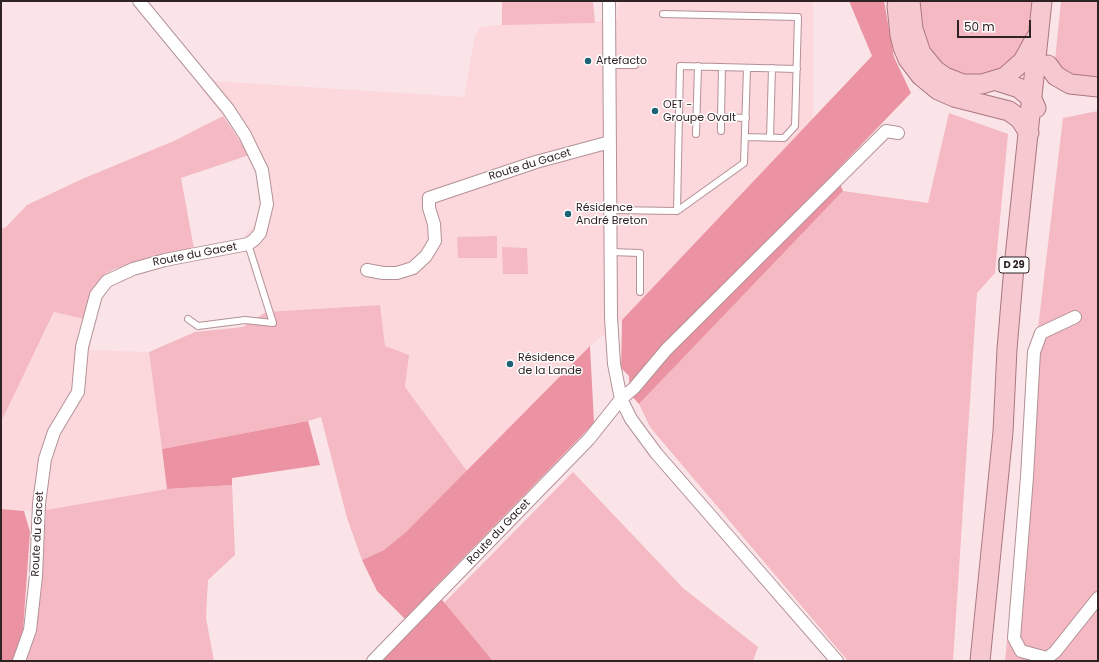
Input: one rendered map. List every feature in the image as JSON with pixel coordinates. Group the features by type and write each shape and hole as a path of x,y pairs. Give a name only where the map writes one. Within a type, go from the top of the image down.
{"main road":[{"path":"896,1 900,35 908,59 921,76 938,90 954,97 1009,111 1020,119 1034,134"},
{"path":"910,1 913,29 921,54 935,70 945,77 963,84 982,84 997,81 1011,73 1023,61 1038,32"},
{"name":"D 29","path":"1034,134 1032,99 1042,1"},
{"name":"D 29","path":"980,661 1003,432 1007,349 1034,134 1048,65 1054,1"},
{"path":"1048,65 1056,76 1070,84 1098,87"},
{"path":"997,81 1019,88 1032,99"}],"street":[{"name":"Route du Gacet","path":"19,661 30,630 36,576 39,504 45,459 54,432 78,392 82,347 96,295 107,280 133,269 165,260 248,244 260,233 267,204 262,170 254,150 228,109 139,1"},
{"path":"609,1 611,252 614,364 621,399 632,419 656,453 837,661"},
{"name":"Route du Gacet","path":"373,661 589,439 621,399 634,388 666,350 886,131 898,133"},
{"name":"Route du Gacet","path":"367,270 383,273 397,273 413,268 426,256 435,241 434,224 429,208 429,198 451,189 536,162 610,142"},
{"path":"1075,317 1041,333 1034,352 1027,477 1014,638 1021,651 1047,658 1055,652 1098,598"}],"lane":[{"path":"663,14 798,17 795,126 784,138 745,137"},
{"path":"610,65 635,66"},
{"path":"677,211 678,66 797,69"},
{"path":"696,134 698,66"},
{"path":"721,131 722,67"},
{"path":"611,210 677,211 744,163 747,68"},
{"path":"770,138 772,68"},
{"path":"721,117 746,118"},
{"path":"188,319 198,326 245,320 273,322 248,244"},
{"path":"611,252 640,253 640,292"}],"shaded area":[{"path":"502,1 593,1 595,23 502,25"},
{"path":"619,1 813,1 813,118 622,320 590,346 467,471 405,387 409,355 385,346 379,305 266,312 243,237 255,224 260,205 259,177 249,155 223,116 202,90 214,81 464,97 475,36 480,27 511,24 573,24 617,19"},
{"path":"849,1 884,1 894,57 911,93 835,172 843,191 639,404 630,394 629,376 621,368 622,320 872,56"},
{"path":"916,1 1037,1 1029,38 1004,70 965,79 928,56"},
{"path":"1061,1 1098,1 1098,80 1066,75 1055,60"},
{"path":"1098,111 1098,661 1005,661 1037,337 1063,118"},
{"path":"949,113 1008,134 995,273 977,293 953,661 848,661 650,427 639,404 843,191 928,203"},
{"path":"223,116 249,155 181,178 194,249 170,253 114,269 105,274 93,291 85,319 54,312 1,422 1,229 6,227 27,205 82,179 174,141"},
{"path":"497,236 497,258 458,258 457,237"},
{"path":"502,247 527,248 528,274 503,274"},
{"path":"380,305 385,346 409,355 405,387 467,471 406,532 384,550 362,560 347,518 321,417 308,421 162,449 149,352 195,332 243,327 266,312"},
{"path":"55,312 94,320 90,350 149,352 167,489 46,510 24,511 1,509 1,422"},
{"path":"590,346 594,423 433,589 493,661 377,661 411,625 377,591 362,560 384,550 406,532"},
{"path":"308,421 320,465 232,478 232,485 167,489 162,449"},
{"path":"573,472 683,588 758,647 753,661 493,661 444,603"},
{"path":"232,485 235,555 208,580 206,618 214,661 24,661 35,635 41,593 46,510 167,489"},
{"path":"1,509 24,511 30,532 23,630 13,661 1,661"}],"place":[{"name":"Artefacto","path":"588,61"},
{"name":"OET - Groupe Ovalt","path":"655,111"},
{"name":"Résidence André Breton","path":"568,214"},
{"name":"Résidence de la Lande","path":"510,364"}]}
